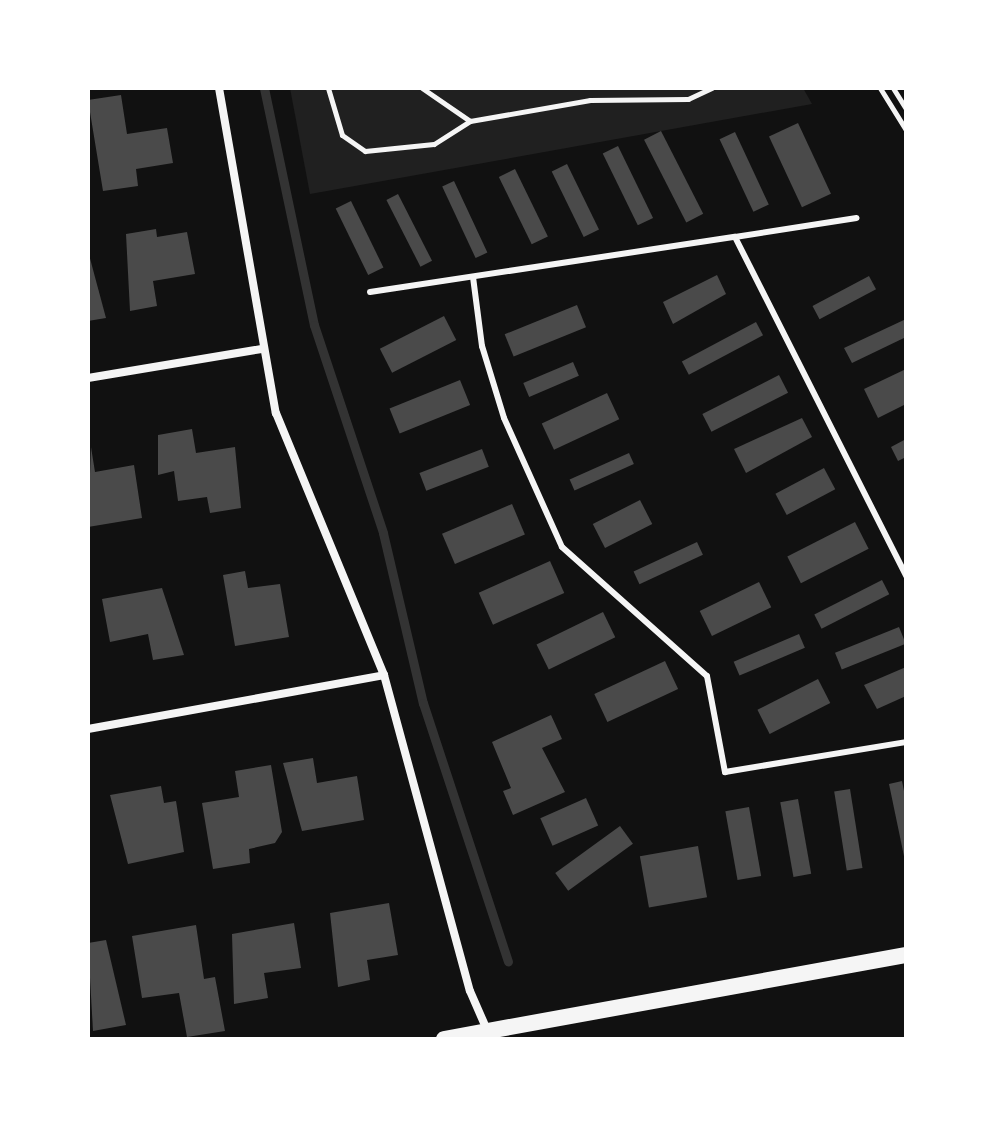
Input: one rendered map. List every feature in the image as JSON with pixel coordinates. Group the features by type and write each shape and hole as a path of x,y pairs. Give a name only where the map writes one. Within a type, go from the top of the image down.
{"main road":[{"path":"444,1039 489,1035 906,955"}],"street":[{"path":"219,88 262,349 276,413 384,675 489,1035"},
{"path":"88,378 262,349"},
{"path":"88,729 384,675"}],"lane":[{"path":"370,292 857,218"},
{"path":"735,237 906,576"},
{"path":"473,277 482,346 504,418 562,547 707,676 725,772 906,742"}],"path":[{"path":"328,88 342,135 365,151 434,144 470,121 590,100 688,99 712,88"},
{"path":"422,88 470,121"},
{"path":"880,88 906,130"},
{"path":"893,88 906,109"}],"shaded area":[{"path":"290,88 803,88 812,104 310,194"}],"building":[{"path":"121,95 127,134 167,128 173,163 136,169 138,186 103,191 88,100"},
{"path":"798,123 831,194 802,207 769,137"},
{"path":"661,131 703,214 686,222 644,140"},
{"path":"735,132 769,205 753,212 720,139"},
{"path":"618,146 653,218 638,225 603,153"},
{"path":"567,164 599,230 584,237 552,171"},
{"path":"515,169 548,236 532,244 499,177"},
{"path":"454,181 487,253 476,258 442,186"},
{"path":"398,194 432,261 420,267 386,200"},
{"path":"351,201 383,268 368,275 336,208"},
{"path":"156,229 157,237 187,232 195,274 153,281 157,306 130,311 126,234"},
{"path":"88,251 106,318 88,321"},
{"path":"717,275 726,294 673,324 663,302"},
{"path":"869,276 876,289 820,319 812,306"},
{"path":"577,305 586,327 514,356 505,334"},
{"path":"444,316 456,340 392,373 380,349"},
{"path":"906,319 906,337 852,363 844,348"},
{"path":"756,322 763,335 689,375 682,361"},
{"path":"573,362 579,376 529,397 523,383"},
{"path":"906,369 906,404 878,418 864,389"},
{"path":"779,375 788,393 711,432 702,414"},
{"path":"460,380 470,405 400,434 390,408"},
{"path":"607,393 619,419 554,450 542,423"},
{"path":"802,418 812,437 746,473 734,449"},
{"path":"192,429 196,453 235,447 241,508 210,513 207,497 178,501 174,471 158,475 158,435"},
{"path":"906,439 906,457 898,461 891,447"},
{"path":"91,447 95,472 134,465 142,518 88,527"},
{"path":"482,449 489,467 426,491 419,473"},
{"path":"629,453 634,464 575,490 570,479"},
{"path":"824,468 835,489 787,515 775,494"},
{"path":"640,500 652,524 605,548 593,524"},
{"path":"512,504 525,534 455,564 442,534"},
{"path":"855,522 869,549 801,583 787,557"},
{"path":"697,542 703,555 639,584 634,572"},
{"path":"550,561 564,593 493,625 479,593"},
{"path":"245,571 248,588 280,584 289,637 235,646 223,575"},
{"path":"882,580 889,594 822,629 814,615"},
{"path":"759,582 771,607 712,636 700,611"},
{"path":"162,588 184,655 153,660 148,634 110,642 102,599"},
{"path":"603,612 615,637 549,670 536,644"},
{"path":"899,627 906,644 842,670 835,653"},
{"path":"799,634 805,648 740,676 734,662"},
{"path":"665,661 678,689 607,722 594,694"},
{"path":"906,667 906,696 877,709 864,685"},
{"path":"818,679 830,703 770,734 757,710"},
{"path":"551,715 562,739 542,748 565,792 513,815 503,791 511,788 492,742"},
{"path":"313,758 317,783 357,776 364,820 302,831 283,763"},
{"path":"271,765 282,832 275,843 249,849 250,863 213,869 202,803 239,797 235,771"},
{"path":"902,781 906,801 905,861 889,784"},
{"path":"161,786 164,803 176,801 184,852 128,864 110,795"},
{"path":"850,789 863,868 847,871 834,792"},
{"path":"586,798 598,825 553,846 540,818"},
{"path":"798,799 811,874 793,877 780,802"},
{"path":"749,807 761,876 738,880 725,811"},
{"path":"620,826 633,844 568,891 555,873"},
{"path":"698,846 707,897 649,907 640,856"},
{"path":"389,903 398,955 367,960 370,980 338,987 330,913"},
{"path":"294,923 301,968 264,973 268,998 234,1004 232,934"},
{"path":"196,925 204,979 215,977 225,1031 187,1037 179,993 142,998 132,936"},
{"path":"106,940 126,1025 93,1031 88,943"}],"waterway":[{"path":"264,88 314,325 383,533 423,703 508,961"}]}
